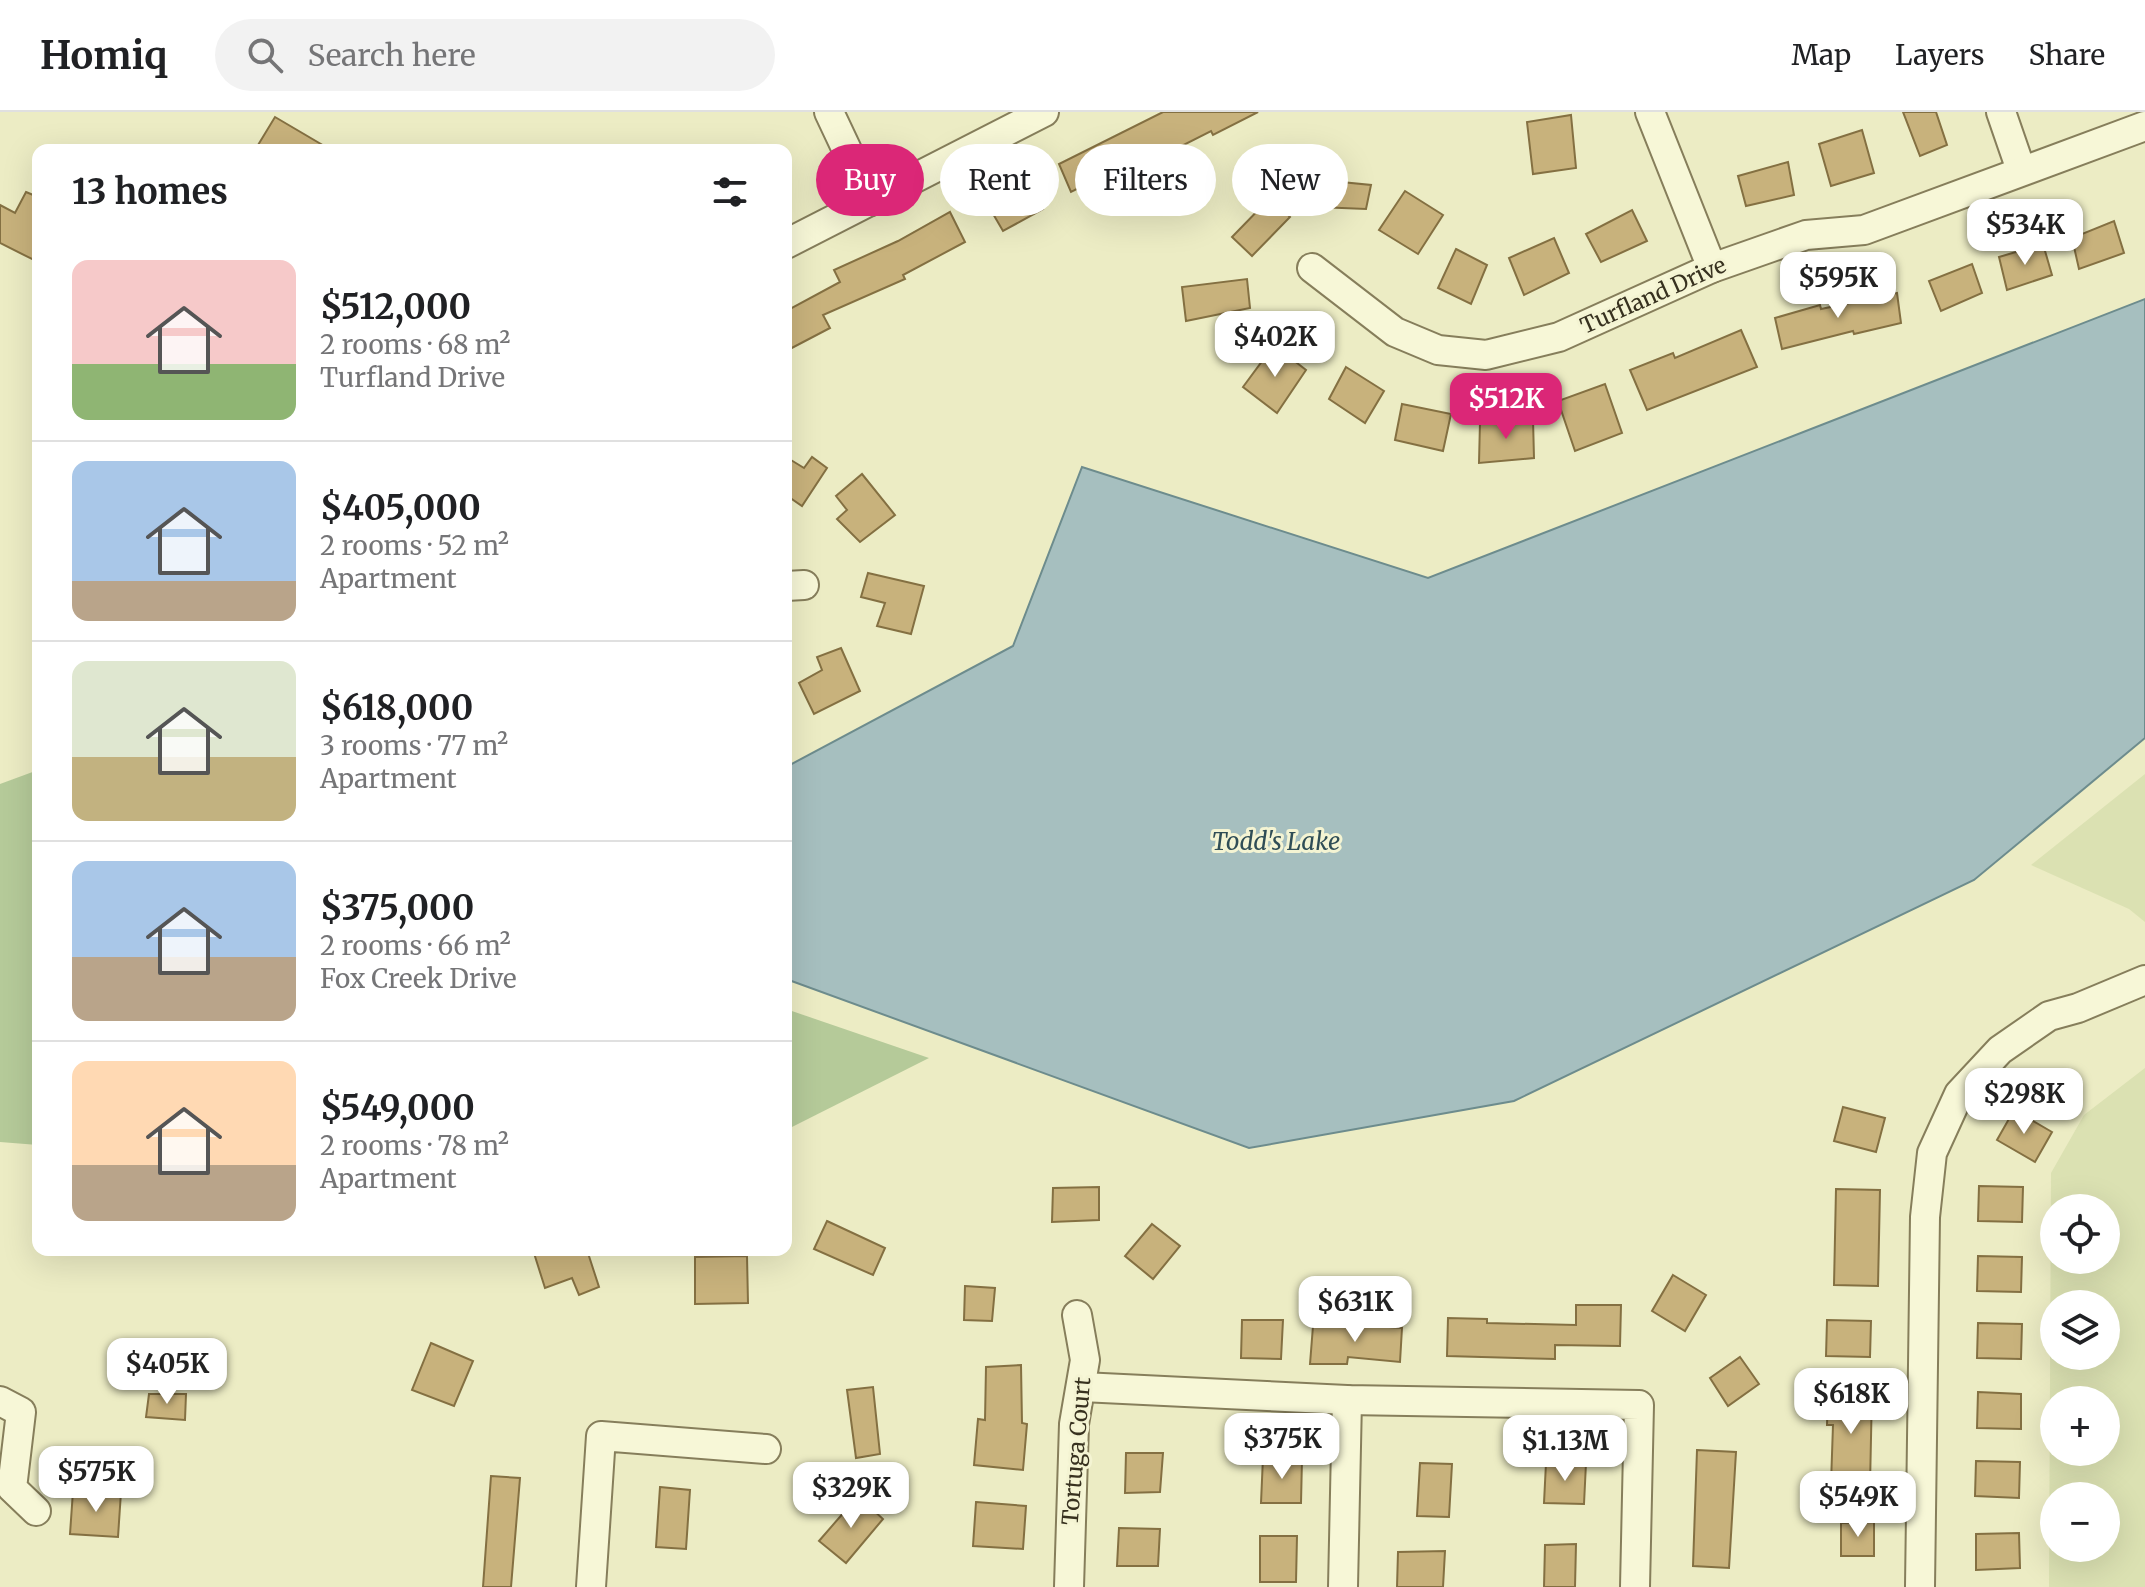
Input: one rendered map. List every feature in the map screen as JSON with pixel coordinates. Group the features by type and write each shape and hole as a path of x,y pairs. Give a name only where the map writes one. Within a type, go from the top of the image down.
{"street":[{"path":"829,112 844,144"},
{"path":"924,174 1044,112"},
{"path":"1650,112 1712,268"},
{"path":"2001,112 2021,170"},
{"name":"Turfland Drive","path":"1312,268 1395,332 1438,350 1486,355 1559,337 1712,268 1806,235 1864,230 2145,126"},
{"path":"792,241 841,216"},
{"path":"1920,1587 1925,1217 1932,1153 1959,1094 2000,1050 2049,1016 2078,1008 2145,980"},
{"name":"Tortuga Court","path":"1069,1587 1074,1424 1085,1360 1077,1315"},
{"path":"1082,1387 1347,1400 1639,1405 1635,1587"},
{"path":"1343,1587 1347,1400"},
{"path":"0,1401 21,1412 12,1488 36,1511"},
{"path":"591,1587 601,1436 766,1449"}],"green space":[{"path":"32,772 32,1145 0,1142 0,784"},
{"path":"2145,774 2145,922 2129,909 2031,865"},
{"path":"792,1011 929,1058 792,1127"},
{"path":"2145,1068 2145,1587 2049,1587 2049,1562 2120,1562 2120,1482 2050,1482 2050,1466 2120,1466 2120,1386 2050,1386 2050,1370 2120,1370 2120,1290 2050,1290 2051,1274 2120,1274 2120,1194 2051,1194 2051,1173 2084,1115"}],"water":[{"name":"Todd's Lake","path":"2145,299 2145,738 1974,880 1514,1101 1249,1148 792,981 792,764 1013,646 1082,467 1428,578"}],"building":[{"path":"1163,112 1258,112 1213,135 1211,131 1185,144 1099,144"},
{"path":"1903,112 1936,112 1947,145 1920,156"},
{"path":"1571,115 1576,168 1533,174 1527,122"},
{"path":"275,117 321,144 259,144"},
{"path":"1862,130 1874,173 1831,186 1819,144"},
{"path":"1075,156 1075,190 1071,192 1059,164"},
{"path":"1788,162 1794,195 1746,206 1738,176"},
{"path":"1348,183 1371,185 1366,209 1348,208"},
{"path":"1405,191 1443,215 1418,254 1379,230"},
{"path":"26,192 32,194 32,259 0,243 0,205 15,213"},
{"path":"1632,210 1647,241 1601,262 1586,234"},
{"path":"943,216 952,216 965,242 903,275 905,279 823,315 830,328 792,348 792,308 840,282 834,270 898,241"},
{"path":"994,216 1030,216 1003,231"},
{"path":"1252,216 1290,217 1252,256 1232,237"},
{"path":"2114,221 2124,253 2079,269 2072,238"},
{"path":"1554,238 1569,273 1524,295 1509,258"},
{"path":"2043,244 2052,275 2007,290 1999,257"},
{"path":"1456,249 1487,265 1471,304 1438,288"},
{"path":"1972,264 1982,293 1941,311 1929,281"},
{"path":"1247,279 1250,308 1186,321 1182,287"},
{"path":"1897,293 1901,323 1854,334 1853,331 1782,349 1775,318 1820,305 1821,309"},
{"path":"1741,330 1757,367 1647,410 1630,370 1673,353 1675,358"},
{"path":"1274,345 1306,370 1277,413 1243,387"},
{"path":"1346,367 1384,391 1365,423 1329,399"},
{"path":"1605,384 1622,433 1575,451 1558,401"},
{"path":"1402,404 1451,414 1443,451 1395,440"},
{"path":"1533,419 1534,458 1479,463 1480,422"},
{"path":"812,457 827,468 802,506 792,499 792,461 804,468"},
{"path":"862,474 895,515 860,542 837,519 847,510 836,496"},
{"path":"868,573 924,586 911,634 877,626 885,603 861,597"},
{"path":"841,648 860,691 814,714 799,683 822,670 817,657"},
{"path":"1843,1107 1885,1118 1876,1152 1834,1141"},
{"path":"2014,1110 2052,1132 2035,1162 1997,1140"},
{"path":"1979,1186 2023,1187 2022,1222 1978,1221"},
{"path":"1099,1187 1099,1220 1052,1222 1053,1188"},
{"path":"1836,1189 1880,1190 1878,1286 1834,1285"},
{"path":"827,1221 885,1248 873,1275 814,1249"},
{"path":"1152,1224 1180,1246 1153,1279 1125,1256"},
{"path":"535,1256 589,1256 599,1287 579,1295 572,1278 545,1288"},
{"path":"747,1256 748,1303 695,1304 695,1257"},
{"path":"1978,1256 2022,1257 2021,1292 1977,1291"},
{"path":"1673,1275 1706,1295 1685,1331 1652,1311"},
{"path":"965,1286 995,1288 992,1321 964,1320"},
{"path":"1576,1305 1621,1305 1620,1346 1555,1345 1555,1359 1447,1356 1448,1318 1487,1319 1487,1323 1576,1325"},
{"path":"1242,1320 1283,1320 1281,1359 1241,1358"},
{"path":"1827,1320 1871,1321 1870,1357 1826,1356"},
{"path":"1978,1323 2022,1324 2021,1359 1977,1358"},
{"path":"1313,1326 1402,1328 1400,1362 1348,1357 1347,1364 1310,1364"},
{"path":"431,1343 473,1361 454,1406 412,1390"},
{"path":"1740,1357 1759,1384 1728,1406 1710,1378"},
{"path":"1021,1365 1022,1423 1027,1424 1023,1470 974,1465 978,1419 985,1420 986,1367"},
{"path":"873,1387 880,1454 856,1458 847,1390"},
{"path":"1828,1390 1872,1391 1870,1485 1831,1484 1833,1425 1827,1425"},
{"path":"1978,1392 2021,1394 2021,1429 1977,1428"},
{"path":"149,1394 186,1394 185,1420 146,1417"},
{"path":"1697,1450 1736,1452 1729,1568 1693,1566"},
{"path":"1126,1453 1163,1453 1160,1492 1125,1493"},
{"path":"1263,1457 1302,1459 1301,1503 1261,1503"},
{"path":"1976,1461 2020,1462 2019,1498 1975,1496"},
{"path":"1420,1463 1452,1464 1449,1517 1417,1516"},
{"path":"1546,1463 1586,1463 1584,1504 1544,1503"},
{"path":"491,1476 520,1478 511,1587 483,1587"},
{"path":"660,1487 690,1490 686,1549 656,1547"},
{"path":"73,1491 121,1492 118,1537 70,1534"},
{"path":"858,1496 883,1519 846,1563 819,1541"},
{"path":"976,1502 1026,1506 1023,1549 973,1546"},
{"path":"1874,1522 1874,1556 1841,1556 1841,1523"},
{"path":"1119,1528 1160,1529 1158,1566 1117,1566"},
{"path":"2019,1533 2020,1568 1976,1570 1976,1534"},
{"path":"1260,1536 1297,1536 1296,1582 1260,1582"},
{"path":"1576,1544 1575,1587 1544,1587 1545,1545"},
{"path":"1445,1551 1443,1587 1397,1587 1398,1552"}]}
